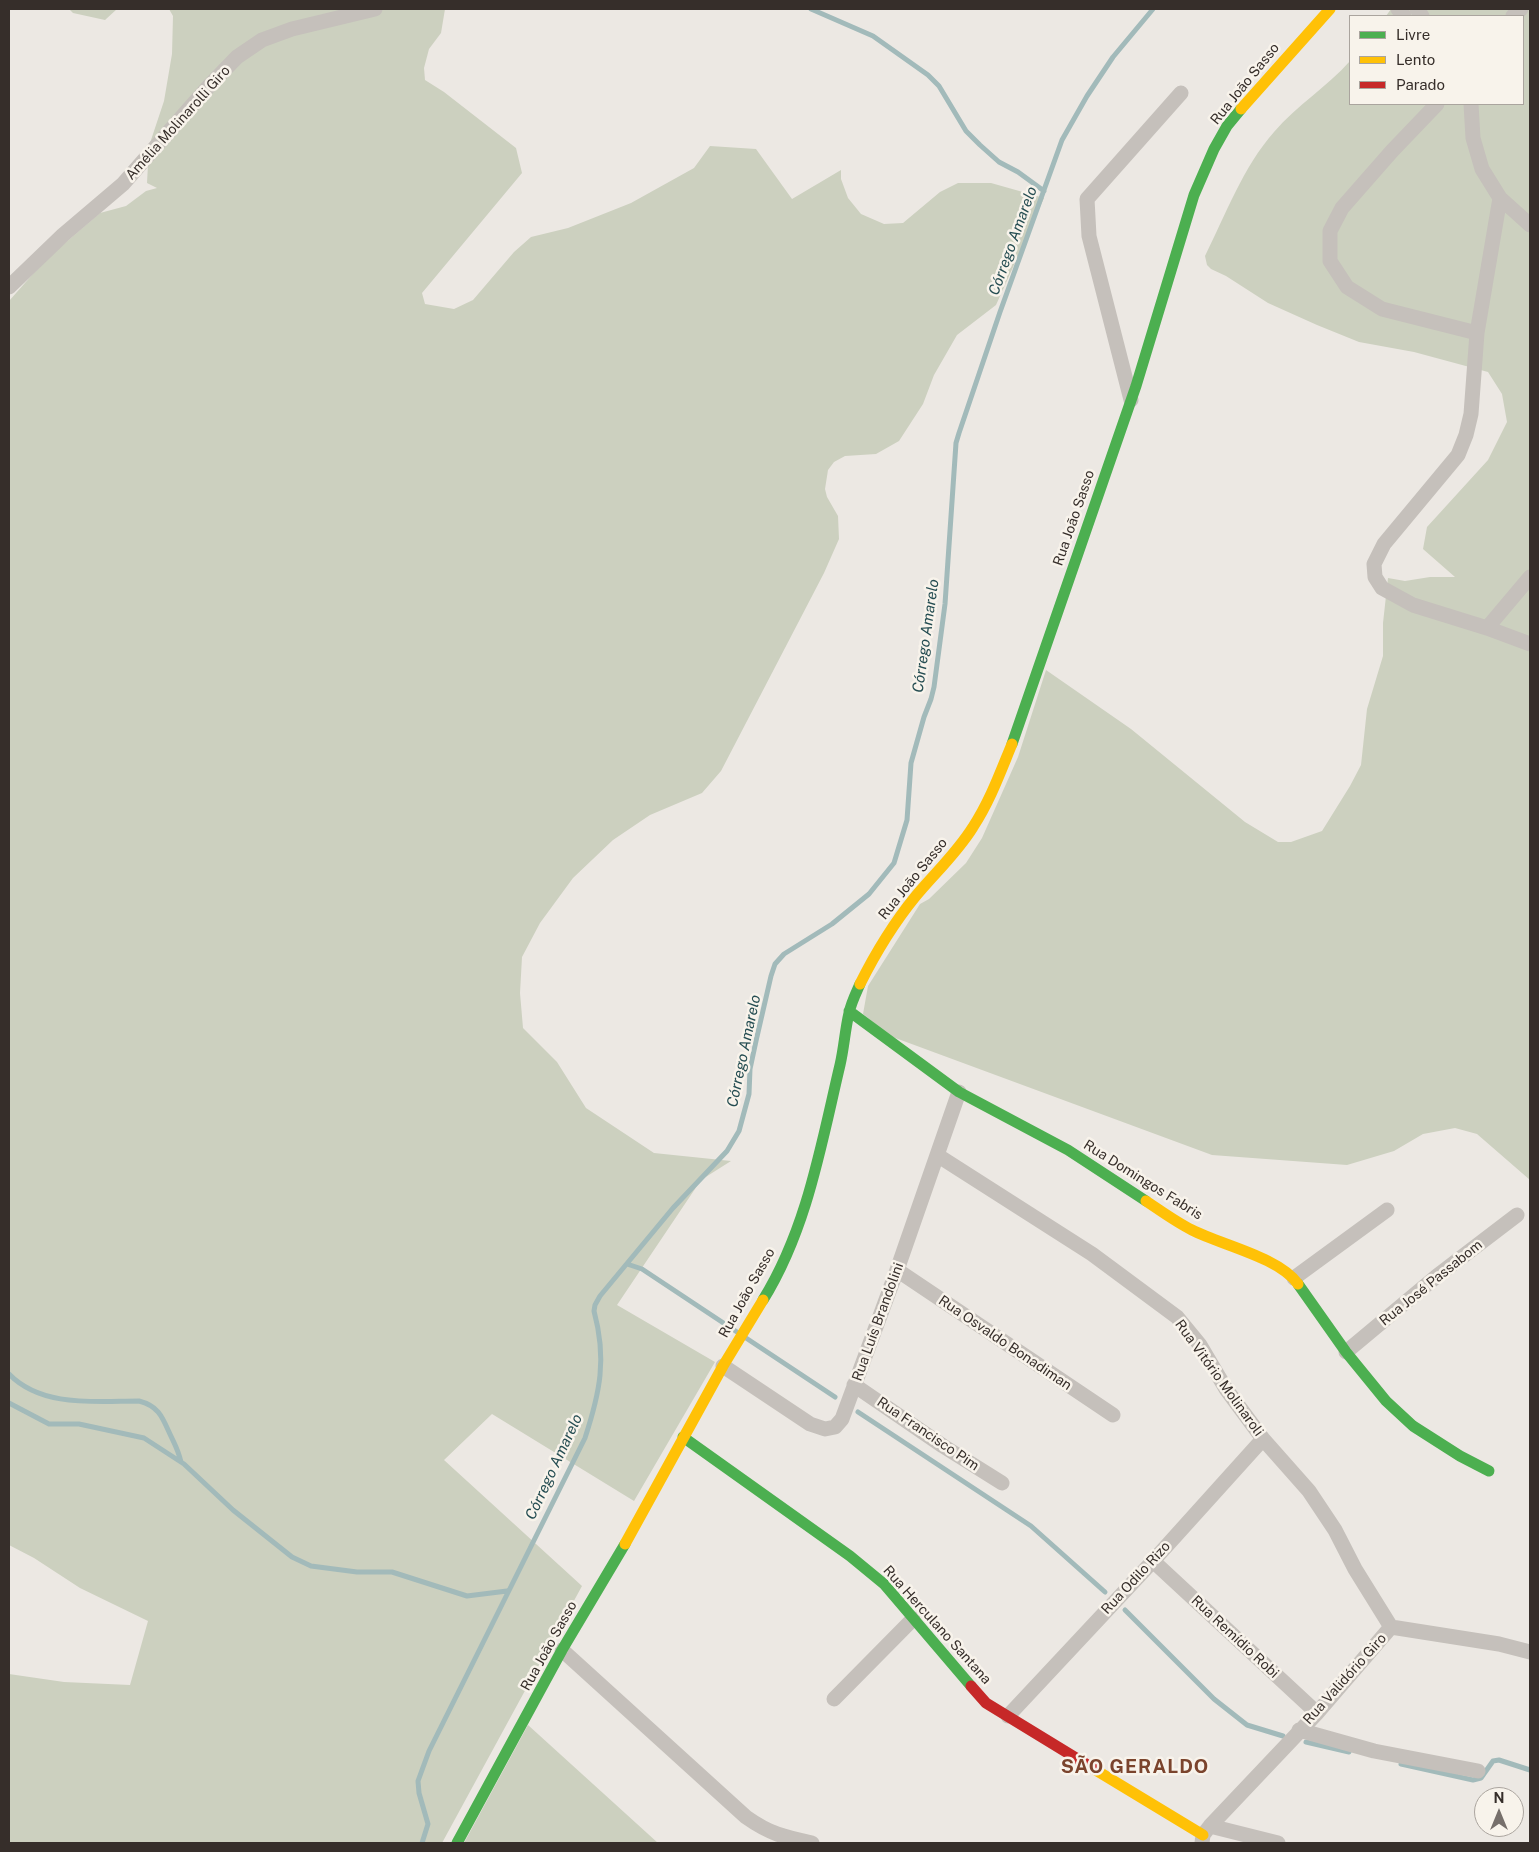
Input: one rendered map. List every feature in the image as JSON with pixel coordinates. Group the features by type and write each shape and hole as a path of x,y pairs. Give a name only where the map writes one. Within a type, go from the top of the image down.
{"street":[{"name":"Amélia Molinarolli Giro","path":"9,287 63,235 123,184 237,57 262,40 292,28 375,9"},
{"name":"Rua João Sasso","path":"457,1843 562,1650 626,1542 723,1366 775,1281 794,1239 804,1209 841,1060 850,1011 859,986 875,954 892,927 973,828 992,794 1018,729 1131,400 1194,196 1214,149 1227,126 1249,99 1330,9"},
{"path":"1131,400 1089,236 1087,199 1182,93"},
{"path":"1436,105 1342,208 1330,231 1330,261 1347,287 1382,309 1477,332"},
{"path":"1471,105 1472,138 1482,170 1500,198 1530,226"},
{"path":"1500,198 1477,332 1471,414 1466,435 1458,455 1384,544 1374,564 1375,577 1382,588 1413,605 1487,628 1530,644"},
{"path":"1487,628 1530,577"},
{"name":"Rua Domingos Fabris","path":"850,1011 958,1092 1068,1150 1191,1230 1272,1263 1294,1278 1346,1352 1386,1401 1413,1426 1460,1456 1489,1471"},
{"name":"Rua Luís Brandolini","path":"723,1366 810,1424 824,1429 835,1428 842,1419 897,1270 958,1092"},
{"name":"Rua Vitório Molinaroli","path":"937,1155 1092,1254 1177,1318 1200,1345 1226,1389 1264,1440 1309,1491 1335,1530 1354,1570 1391,1627"},
{"path":"1294,1278 1387,1210"},
{"name":"Rua José Passabom","path":"1346,1352 1437,1276 1516,1215"},
{"name":"Rua Osvaldo Bonadiman","path":"897,1270 1113,1415"},
{"name":"Rua Francisco Pim","path":"854,1385 943,1446 1002,1483"},
{"name":"Rua Herculano Santana","path":"683,1437 850,1556 884,1584 986,1703 1205,1835"},
{"name":"Rua Odilo Rizo","path":"1008,1716 1264,1440"},
{"name":"Rua Remídio Robi","path":"1153,1561 1318,1712"},
{"path":"834,1699 913,1619"},
{"name":"Rua Validório Giro","path":"1205,1835 1299,1730 1318,1712 1391,1627 1499,1644 1530,1652"},
{"path":"562,1650 746,1817 763,1829 786,1838 812,1843"},
{"path":"1299,1730 1374,1751 1478,1771"},
{"path":"1205,1835 1278,1843"}],"green space":[{"path":"69,9 117,9 105,20 73,13"},
{"path":"169,9 445,9 441,33 429,49 424,68 425,80 444,92 516,148 522,173 422,293 425,304 454,309 473,300 514,252 531,237 568,228 631,203 694,168 710,146 756,149 792,199 841,170 841,179 848,198 861,214 884,224 903,223 940,192 958,183 991,183 1044,198 996,305 957,335 934,375 923,404 899,441 876,454 845,456 834,462 828,470 825,489 827,497 838,516 839,539 824,573 721,771 702,793 650,815 613,840 573,878 540,923 522,957 520,993 523,1028 557,1062 586,1108 654,1153 731,1161 701,1180 617,1305 715,1362 634,1501 492,1414 444,1460 582,1586 442,1843 9,1843 9,1674 64,1682 130,1685 148,1621 80,1588 34,1558 9,1545 9,301 58,249 100,213 126,206 146,191 157,188 147,183 149,146 164,101 172,54 173,16"},
{"path":"1391,9 1530,9 1530,1180 1477,1134 1455,1128 1423,1134 1394,1151 1347,1165 1212,1155 890,1036 863,1014 868,986 920,904 929,899 966,863 982,838 1018,757 1046,670 1131,729 1245,822 1278,842 1291,842 1322,831 1350,786 1361,765 1367,709 1383,656 1383,623 1388,578 1405,581 1430,577 1455,577 1423,549 1427,527 1488,460 1507,422 1502,394 1488,372 1414,352 1359,342 1268,303 1226,276 1211,269 1207,265 1205,256 1236,191 1263,146 1283,122 1349,62 1349,105 1524,105 1524,15 1387,15"},
{"path":"528,1725 658,1843 464,1843"}],"waterway":[{"path":"811,9 873,36 928,75 939,86 966,131 999,162 1018,172 1044,191"},
{"name":"Córrego Amarelo","path":"422,1843 428,1824 419,1793 418,1781 429,1751 585,1438 595,1406 600,1375 600,1345 594,1311 595,1305 600,1296 673,1208 727,1151 739,1131 749,1094 750,1069 756,1041 775,964 784,954 832,924 869,894 894,863 907,820 911,763 934,687 945,604 956,443 959,433 1062,140 1087,96 1113,57 1153,9"},
{"path":"627,1264 642,1269 737,1332"},
{"path":"746,1338 835,1397"},
{"path":"9,1374 22,1385 37,1393 53,1397 88,1401 139,1401 151,1406 164,1421 181,1462"},
{"path":"9,1403 49,1424 79,1424 144,1438 184,1464 233,1510 292,1557 311,1566 357,1572 392,1572 467,1596 507,1591"},
{"path":"858,1412 1031,1526 1105,1592"},
{"path":"1125,1610 1214,1699 1247,1725 1283,1736"},
{"path":"1306,1742 1349,1752"},
{"path":"1401,1764 1473,1780 1481,1778 1493,1761 1499,1760 1530,1770"}],"traffic: fast":[{"path":"1012,744 1136,386 1194,195 1214,149 1227,126 1241,109"},
{"path":"763,1300 778,1273 802,1216 819,1156 843,1052 850,1009 860,984"},
{"path":"849,1011 959,1092 1068,1150 1146,1201"},
{"path":"1298,1284 1346,1352 1386,1401 1413,1426 1460,1456 1489,1471"},
{"path":"683,1437 850,1556 884,1584 971,1686"},
{"path":"457,1843 562,1650 625,1544"}],"traffic: slow":[{"path":"1241,109 1330,9"},
{"path":"860,984 878,950 899,918 960,846 973,827 990,797 1012,744"},
{"path":"1146,1201 1174,1220 1204,1236 1249,1252 1278,1266 1298,1284"},
{"path":"625,1544 723,1366 763,1300"},
{"path":"1094,1769 1203,1835"}],"traffic: jam":[{"path":"971,1686 986,1703 1094,1769"}],"district":[{"name":"SÃO GERALDO","path":"1135,1767"}]}
